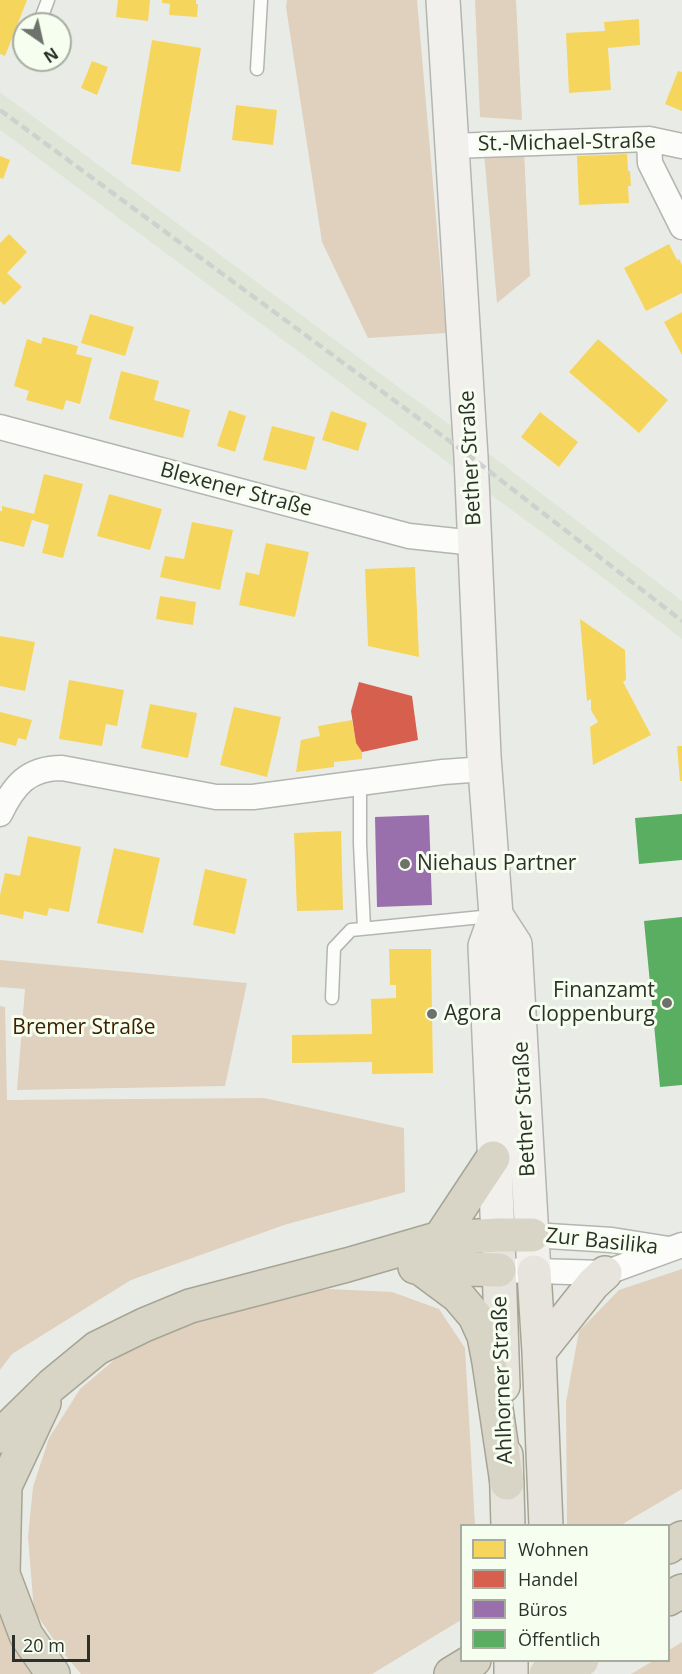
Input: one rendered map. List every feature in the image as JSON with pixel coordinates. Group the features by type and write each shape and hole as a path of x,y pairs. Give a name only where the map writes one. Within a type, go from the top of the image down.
{"highway":[{"path":"440,1238 493,1158"},
{"path":"0,1436 52,1385 97,1348 180,1310 267,1284 347,1265 440,1238 532,1235"},
{"path":"347,1265 499,1270"},
{"path":"419,1267 458,1296 475,1316 484,1336 507,1483"},
{"path":"52,1385 5,1486 3,1574 26,1635 54,1674"},
{"path":"451,1674 471,1662"},
{"path":"546,1674 565,1662"},
{"path":"546,1674 577,1662"}],"main road":[{"name":"Ahlhorner Straße","path":"498,1235 508,1524"},
{"name":"Ahlhorner Straße","path":"534,1272 546,1524"},
{"path":"539,1352 593,1284 605,1273"}],"street":[{"name":"Bether Straße","path":"443,0 463,321 485,769 496,915 485,946 498,1235"},
{"name":"St.-Michael-Straße","path":"452,146 649,139 682,146"},
{"path":"649,139 650,163 682,227"},
{"name":"Blexener Straße","path":"0,428 409,536 475,543"},
{"path":"0,814 7,798 28,776 44,768 62,768 216,797 253,797 443,772 485,769"},
{"name":"Bether Straße","path":"496,915 515,944 534,1272"},
{"name":"Zur Basilika","path":"532,1235 677,1247"},
{"name":"Zur Basilika","path":"499,1270 605,1273 677,1247"}],"lane":[{"path":"257,69 261,0"},
{"path":"360,784 363,928"},
{"path":"332,998 334,948 351,930 496,915"}],"shaded area":[{"path":"0,92 504,465 682,601 682,639 602,577 0,130"}],"green space":[{"path":"287,0 417,0 446,333 368,338 322,242 286,7"},
{"path":"475,0 516,0 522,120 480,117"},
{"path":"524,150 530,276 497,303 484,152"},
{"name":"Bremer Straße","path":"0,960 247,983 225,1086 17,1090 25,989 0,987"},
{"path":"0,1006 5,1007 7,1100 264,1098 404,1128 405,1192 284,1225 131,1280 12,1354 0,1370"},
{"path":"682,1269 682,1489 623,1524 567,1524 566,1402 579,1331 619,1290"},
{"path":"330,1289 392,1292 439,1309 465,1348 475,1524 460,1524 460,1621 372,1674 81,1674 34,1611 28,1537 33,1487 49,1438 80,1389 120,1355 191,1323 268,1296"},
{"path":"0,1604 39,1674 0,1674"},
{"path":"682,1642 682,1674 631,1674 651,1662 670,1662 670,1649"}],"building: Wohnen":[{"path":"0,0 27,0 22,12 12,12 12,38 5,56 0,54"},
{"path":"118,0 150,0 148,21 116,17"},
{"path":"162,0 196,0 197,17 169,15 170,4 162,3"},
{"path":"639,19 640,45 608,48 611,90 569,93 566,33 605,31 604,22"},
{"path":"152,40 201,48 180,172 131,164"},
{"path":"92,61 108,67 97,95 81,88"},
{"path":"678,71 682,72 682,111 665,104"},
{"path":"236,105 277,110 273,145 232,140"},
{"path":"627,154 631,186 628,186 629,203 579,205 577,156"},
{"path":"0,156 10,160 3,179 0,178"},
{"path":"9,234 27,252 7,273 22,287 4,305 0,301 0,243"},
{"path":"669,244 682,265 682,293 646,311 624,268"},
{"path":"682,312 682,355 664,322"},
{"path":"90,314 134,327 125,356 81,343"},
{"path":"43,337 78,346 76,354 92,358 80,404 66,400 63,410 26,400 29,391 14,386 27,339 41,344"},
{"path":"598,339 668,400 639,433 569,372"},
{"path":"121,371 159,381 154,400 190,410 183,438 109,419"},
{"path":"229,410 246,416 235,452 217,446"},
{"path":"331,411 367,423 358,451 322,440"},
{"path":"540,412 578,442 559,467 521,437"},
{"path":"272,426 315,437 306,470 263,460"},
{"path":"44,474 83,484 63,558 42,553 49,525 32,520 24,547 0,541 2,506 34,514"},
{"path":"109,494 162,509 150,550 97,536"},
{"path":"192,522 233,530 220,590 160,577 165,556 184,559"},
{"path":"266,543 309,552 295,617 239,605 246,572 259,575"},
{"path":"415,567 419,657 368,646 365,569"},
{"path":"160,596 196,602 193,625 156,619"},
{"path":"580,619 625,650 626,680 623,682 651,735 593,765 590,727 598,722 591,710 591,699 587,701"},
{"path":"0,636 35,642 25,691 0,686"},
{"path":"69,680 124,690 117,726 106,724 102,746 59,739"},
{"path":"150,704 197,713 188,758 141,748"},
{"path":"234,707 281,717 267,777 220,765"},
{"path":"0,712 32,720 26,740 18,738 16,746 0,742"},
{"path":"352,720 356,743 362,752 362,759 334,762 334,767 296,772 301,740 320,736 318,726"},
{"path":"677,746 682,746 682,781 680,781"},
{"path":"341,831 343,910 297,911 294,833"},
{"path":"28,836 81,847 69,912 49,908 47,916 24,911 23,919 0,914 0,895 5,873 20,876"},
{"path":"114,848 160,858 143,933 97,923"},
{"path":"205,869 247,879 235,934 193,925"},
{"path":"389,949 431,949 433,1073 372,1074 372,1062 292,1063 292,1035 372,1034 371,999 396,998 396,985 390,985"}],"building: Handel":[{"path":"359,682 412,696 418,740 362,752 356,743 351,711"}],"building: Büros":[{"path":"429,815 432,905 377,907 375,817"}],"building: Öffentlich":[{"path":"682,814 682,860 639,864 635,818"},
{"name":"Finanzamt Cloppenburg","path":"682,917 682,1085 660,1087 644,921"}],"railway":[{"path":"0,110 471,457 682,621"}],"place":[{"name":"Niehaus Partner","path":"405,864"},
{"name":"Finanzamt Cloppenburg","path":"667,1003"},
{"name":"Agora","path":"432,1014"}]}
